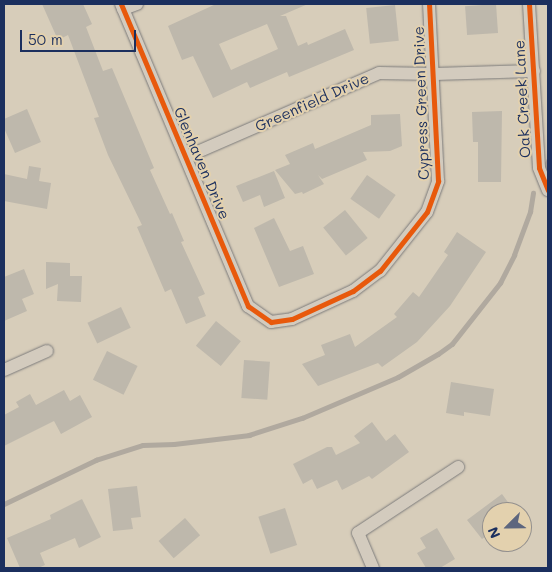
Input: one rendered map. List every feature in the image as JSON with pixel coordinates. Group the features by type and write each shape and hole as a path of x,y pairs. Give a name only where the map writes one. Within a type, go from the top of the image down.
{"street":[{"path":"122,7 137,4"},
{"name":"Cypress Green Drive","path":"271,322 292,319 353,292 380,271 427,212 438,181 429,4"},
{"name":"Oak Creek Lane","path":"529,4 539,168 548,190"},
{"name":"Glenhaven Drive","path":"122,7 248,306 271,322"},
{"name":"Greenfield Drive","path":"186,157 378,73 433,74 534,70"},
{"path":"4,370 47,351"},
{"path":"373,568 358,533 458,467"}],"building":[{"path":"42,4 83,4 92,24 86,27 103,71 112,68 154,168 150,170 170,214 172,213 184,241 181,242 205,294 198,297 206,316 186,324 171,289 165,292 137,227 142,225 108,155 94,118 99,117 68,35 58,40"},
{"path":"216,4 308,4 280,16 286,16 298,46 307,42 308,45 345,29 354,50 289,77 287,72 250,88 247,82 213,98 193,56 182,60 168,26","holes":["267,24 278,49 231,70 219,44"]},
{"path":"496,4 498,33 467,35 465,6"},
{"path":"395,5 399,41 370,44 366,8"},
{"path":"27,109 41,142 15,153 4,128 4,119"},
{"path":"502,111 501,182 478,182 478,142 473,142 472,112"},
{"path":"400,114 402,146 390,151 363,152 367,160 322,179 318,175 324,184 303,194 302,192 295,194 275,170 290,164 285,155 313,143 315,149 371,125 371,115"},
{"path":"29,166 41,168 39,181 51,183 47,209 4,201 4,174 27,179"},
{"path":"274,171 285,198 264,207 260,195 243,202 236,186"},
{"path":"367,175 396,195 379,219 350,199"},
{"path":"345,210 368,238 346,256 323,228"},
{"path":"274,218 290,251 303,246 314,274 279,287 254,228"},
{"path":"457,232 486,252 450,306 417,342 382,367 378,363 318,386 302,364 325,355 321,345 350,334 355,347 397,317 394,314 413,292 419,297 448,255 444,252"},
{"path":"46,262 70,263 70,276 82,276 81,302 57,301 58,284 46,289"},
{"path":"24,269 34,294 22,299 27,311 4,321 4,277"},
{"path":"121,307 131,328 97,343 87,323"},
{"path":"216,321 241,341 221,366 196,346"},
{"path":"107,351 138,366 124,395 93,380"},
{"path":"244,360 270,362 267,400 241,398"},
{"path":"451,382 494,389 490,416 464,412 464,416 446,413"},
{"path":"64,390 70,401 80,395 92,417 61,434 54,421 4,446 4,415 19,407 16,402 30,394 36,405"},
{"path":"372,422 386,441 395,434 409,452 372,479 369,476 342,490 337,480 317,489 312,479 303,484 293,464 327,447 332,447 336,455 360,443 354,436"},
{"path":"137,486 141,517 131,518 133,529 113,531 108,489"},
{"path":"502,494 508,502 491,502"},
{"path":"82,499 101,537 79,548 75,538 40,553 45,565 38,568 20,568 7,538 51,519 50,515"},
{"path":"285,508 297,545 270,554 258,517"},
{"path":"482,509 482,539 467,520"},
{"path":"185,518 200,535 174,558 159,541"},
{"path":"437,528 455,559 440,568 426,568 417,553 426,548 420,538"}],"waterway":[{"path":"545,167 548,161"},
{"path":"4,504 96,460 143,445 174,444 249,435 302,418 398,377 438,354 452,344 500,283 514,255 530,212 533,193"}],"cycle path":[{"path":"121,4 248,306 271,322 292,319 353,291 380,271 427,212 438,181 429,4"},
{"path":"529,4 539,168 548,190"}]}
